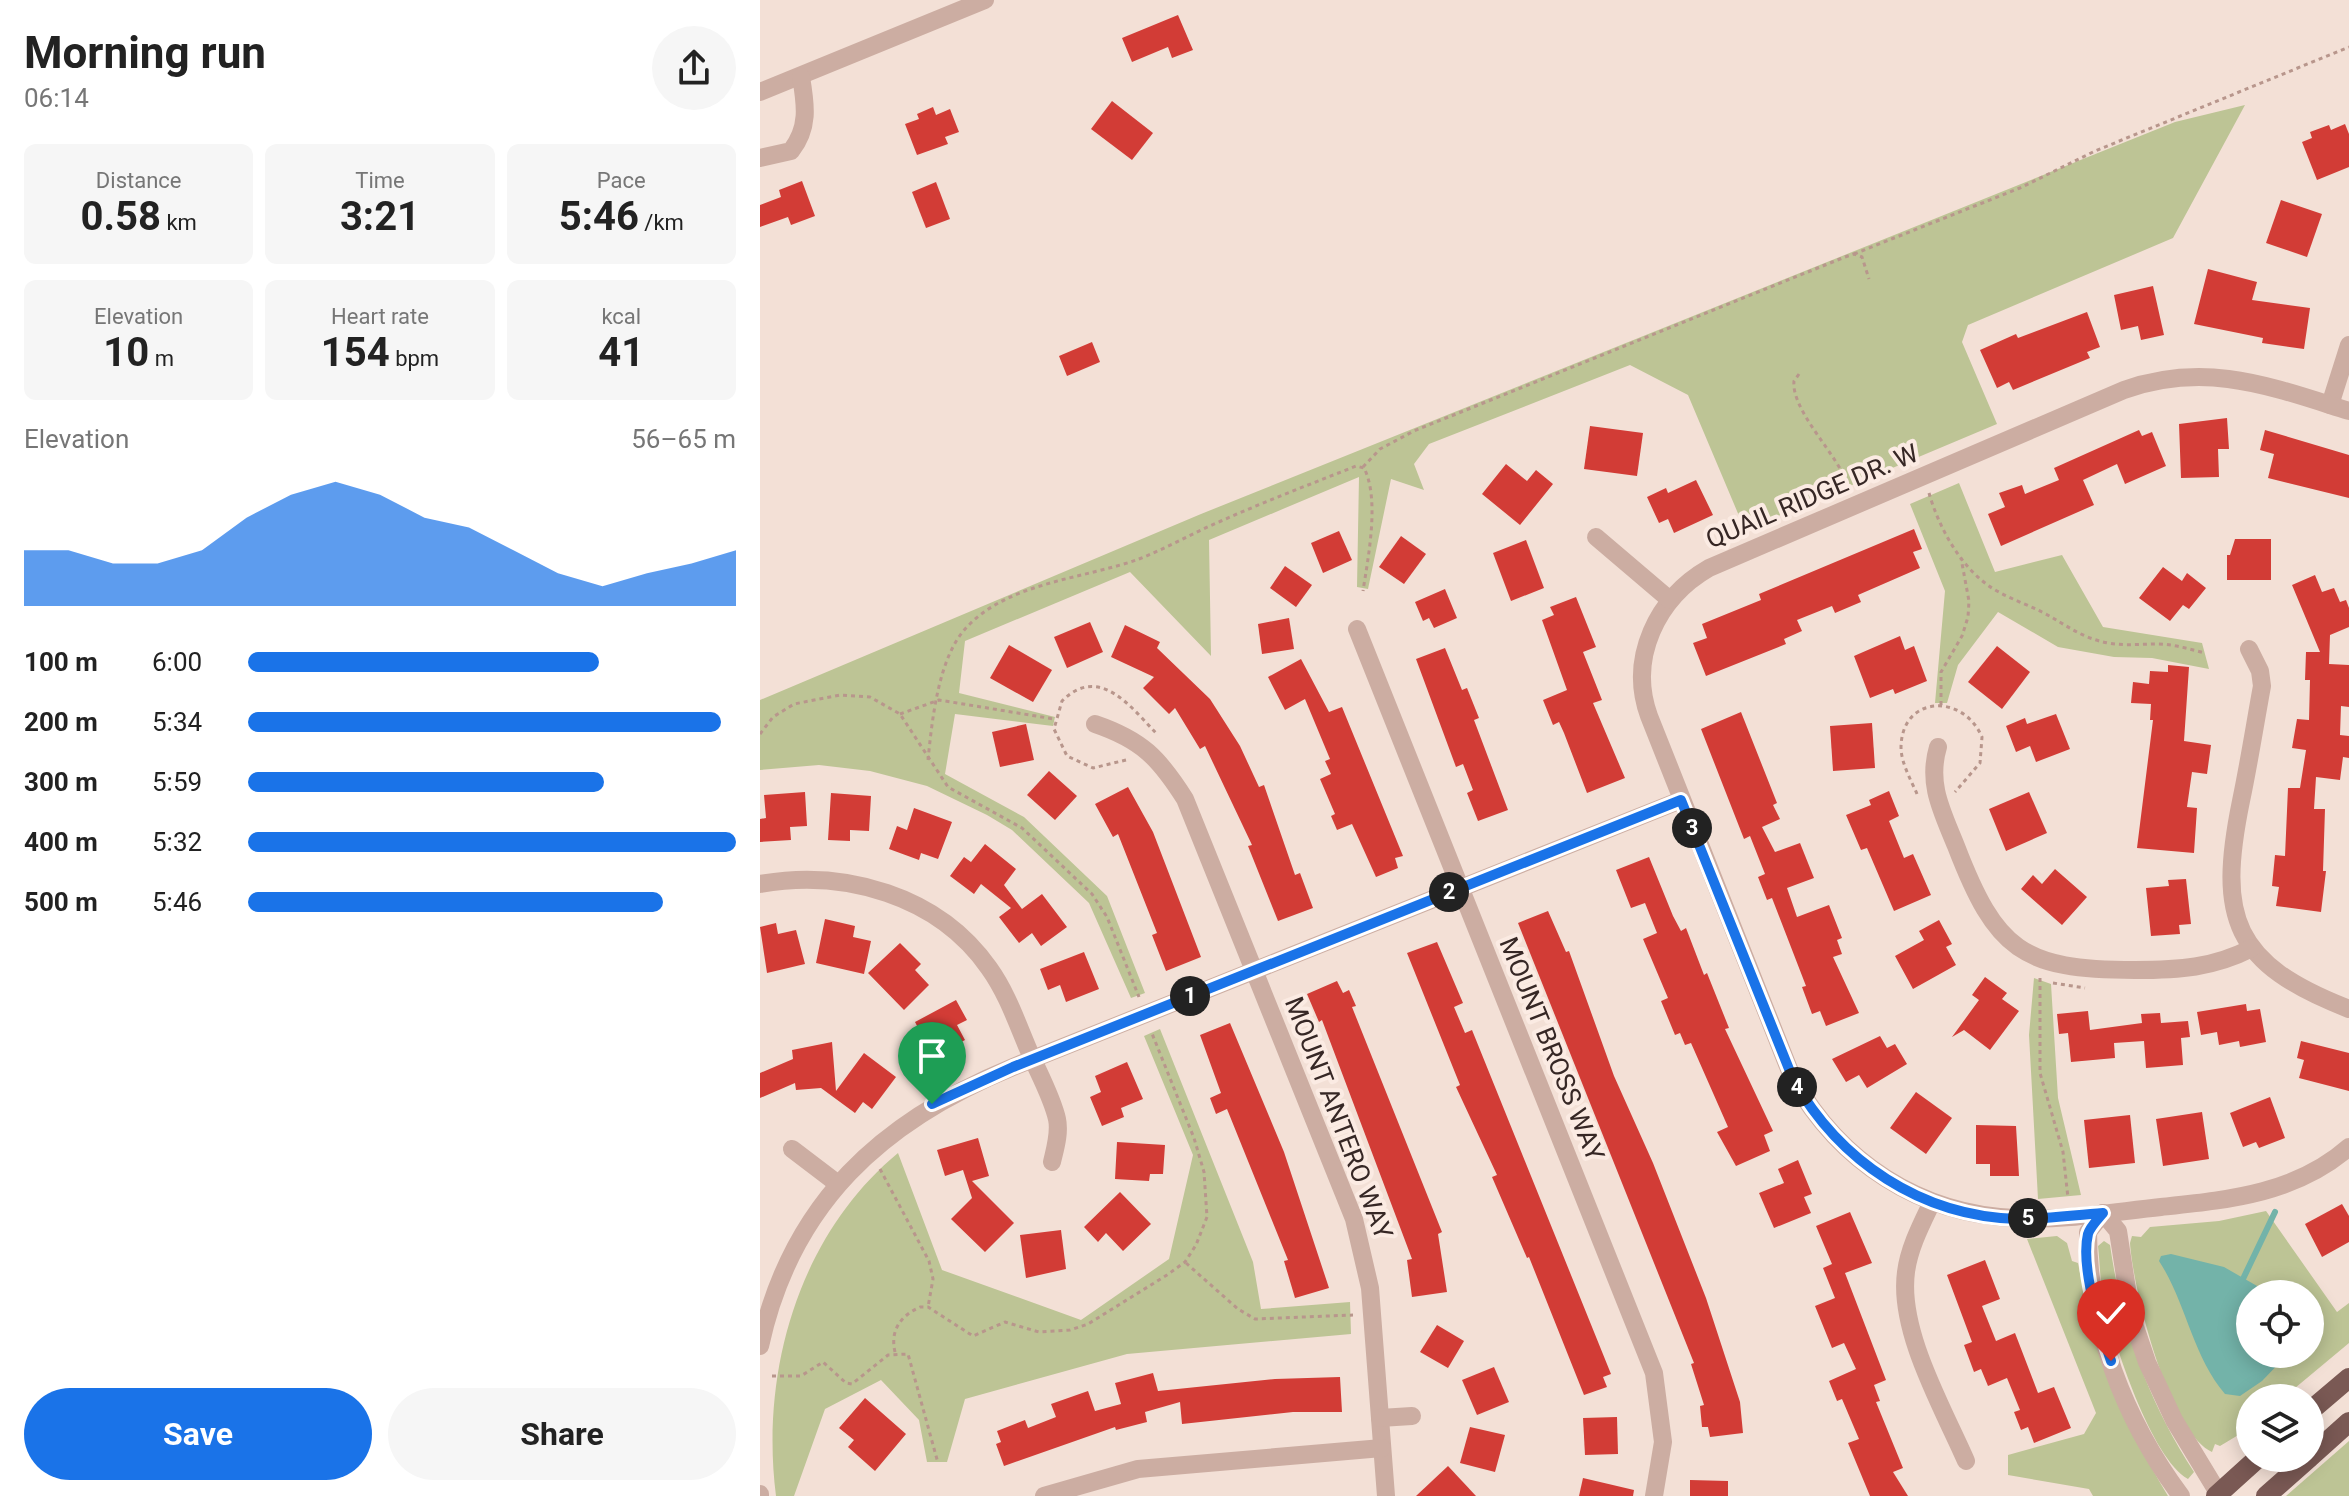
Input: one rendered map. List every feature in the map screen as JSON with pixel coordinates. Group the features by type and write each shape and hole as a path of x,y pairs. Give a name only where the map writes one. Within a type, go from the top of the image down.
{"main road":[{"path":"2324,1399 2349,1378"},
{"path":"2324,1445 2349,1422"},
{"path":"2218,1495 2243,1472"},
{"path":"2266,1496 2294,1472"}],"street":[{"path":"760,92 985,0"},
{"path":"760,158 791,151 804,134 806,102 801,77"},
{"path":"2330,405 2349,345"},
{"name":"QUAIL RIDGE DR. W","path":"2349,411 2234,378 2173,376 2124,390 1717,563 1692,579 1670,600 1649,636 1642,685 1645,706 1681,800 1793,1079 1826,1130 1890,1182 1932,1202 1964,1212 2018,1219 2103,1213 2254,1194 2302,1177 2349,1147"},
{"path":"1596,537 1670,600"},
{"name":"MOUNT BROSS WAY","path":"1357,629 1654,1373 1663,1442 1654,1496"},
{"path":"2249,649 2260,671 2262,686 2229,875 2235,915 2252,948 2291,983 2349,1009"},
{"name":"MOUNT ANTERO WAY","path":"1095,724 1127,735 1146,748 1185,799 1359,1236 1370,1288 1386,1496"},
{"path":"1938,747 1933,763 1933,788 1973,890 1989,918 2023,950 2066,968 2150,970 2211,966 2252,948"},
{"path":"760,1346 787,1262 808,1224 838,1184 874,1147 922,1110 971,1084 1032,1059 1681,800"},
{"path":"760,884 807,879 856,884 887,893 928,912 964,939 989,968 1057,1119 1052,1162"},
{"path":"792,1149 838,1184"},
{"path":"1932,1202 1908,1259 1905,1302 1917,1344 1966,1461"},
{"path":"2181,1496 2133,1415 2102,1334 2091,1278 2088,1232 2103,1213 2118,1231 2131,1315 2147,1362 2174,1420 2218,1495"},
{"path":"1380,1418 1412,1416"},
{"path":"1044,1496 1138,1469 1382,1448"}],"path":[{"path":"1363,467 1380,449 1414,431 2020,188 2095,151 2349,47"},
{"path":"1854,254 1862,257 1869,279"},
{"path":"1799,374 1794,381 1796,397 1808,415 1813,433 1844,469 1850,489"},
{"path":"928,760 936,700 960,635 996,605 1072,577 1136,560 1235,515 1356,466 1363,467"},
{"path":"1363,467 1370,490 1371,537 1363,591"},
{"path":"1929,493 1940,525 1961,558 1992,588 2081,635 2118,645 2168,644 2205,653"},
{"path":"1941,705 1941,672 1962,636 1968,617 1969,601 1961,558"},
{"path":"760,734 782,710 826,697 870,697 900,714 948,787 1022,828 1085,886 1107,917 1139,997"},
{"path":"900,714 936,700 1054,719"},
{"path":"1920,802 1903,760 1903,732 1921,711 1941,705 1965,711 1982,737 1980,763 1959,784 1955,796"},
{"path":"2032,975 2089,988"},
{"path":"2040,978 2040,1073 2063,1152 2068,1198"},
{"path":"895,1352 893,1337 901,1321 915,1309 928,1307 973,1336 1005,1322 1039,1332 1070,1330 1096,1319 1185,1262 1204,1230 1206,1184 1194,1138 1151,1031"},
{"path":"878,1167 891,1184 903,1214 929,1261 933,1279 928,1307"},
{"path":"1185,1262 1238,1309 1255,1319 1353,1315"},
{"path":"772,1376 801,1376 823,1362 846,1383 852,1384 895,1352 908,1354 913,1362 938,1463"}],"green space":[{"path":"2245,105 2173,238 1968,325 1962,342 1997,424 1745,530 1688,395 1630,365 1429,444 1414,464 1424,490 1391,479 1368,589 1357,587 1359,477 1209,540 1211,656 1130,572 965,641 959,693 1055,717 1053,726 955,714 945,774 1024,817 1107,896 1145,993 1131,998 1089,903 1012,830 987,815 927,786 870,771 819,765 760,770 760,700 1201,514 2175,122"},
{"path":"1959,483 1995,572 2062,555 2103,627 2202,643 2209,669 2152,658 2114,657 2058,647 1998,612 1958,665 1947,703 1935,703 1945,591 1910,504"},
{"path":"2034,978 2051,984 2058,1098 2081,1195 2038,1199 2029,1035"},
{"path":"1160,1029 1253,1262 1261,1309 1350,1302 1351,1334 1127,1354 965,1399 947,1462 927,1462 919,1420 881,1380 825,1409 794,1496 776,1496 774,1401 781,1354 794,1308 812,1265 835,1224 864,1186 898,1153 942,1270 1081,1320 1169,1259 1193,1155 1144,1036"},
{"path":"2266,1211 2315,1280 2236,1280 2236,1368 2319,1368 2300,1384 2236,1384 2236,1436 2220,1446 2215,1444 2212,1452 2196,1439 2181,1417 2146,1324 2130,1243 2132,1236 2141,1237 2150,1227 2219,1221"},
{"path":"2057,1236 2067,1243 2072,1261 2078,1263 2093,1327 2112,1384 2136,1438 2168,1496 2093,1496 2089,1489 2008,1475 2008,1455 2084,1434 2096,1413 2027,1239"},
{"path":"2104,1241 2110,1245 2122,1306 2139,1363 2163,1418 2194,1472 2188,1479 2174,1467 2161,1448 2125,1370 2103,1294 2098,1246"},
{"path":"2324,1294 2337,1312 2349,1303 2349,1343 2324,1364"},
{"path":"2349,1441 2349,1496 2286,1496 2313,1472 2324,1472 2324,1463"}],"water":[{"path":"2171,1254 2224,1267 2247,1280 2236,1280 2236,1368 2275,1368 2262,1381 2258,1384 2236,1384 2236,1395 2225,1394 2197,1346 2159,1261 2161,1256"}],"building":[{"path":"1178,15 1193,50 1172,58 1168,47 1132,62 1122,38"},
{"path":"1112,101 1153,133 1132,160 1091,129"},
{"path":"933,107 936,115 950,109 959,132 945,137 948,144 917,155 905,124 919,119 917,114"},
{"path":"2345,124 2349,134 2349,167 2317,180 2302,142 2312,138 2310,132 2329,125 2331,130"},
{"path":"802,181 815,216 791,225 788,217 760,227 760,205 781,197 779,190"},
{"path":"936,182 950,219 926,228 912,192"},
{"path":"2281,200 2322,214 2307,257 2266,243"},
{"path":"2208,269 2257,282 2252,300 2310,308 2304,349 2262,343 2263,338 2194,324"},
{"path":"2153,286 2164,335 2141,340 2138,326 2121,330 2114,295"},
{"path":"2087,312 2100,347 2087,352 2090,358 2013,390 2009,382 1997,388 1980,350 2016,334 2018,338"},
{"path":"1092,342 1100,362 1067,376 1059,356"},
{"path":"2227,418 2229,449 2218,449 2219,477 2181,478 2179,424"},
{"path":"1590,426 1643,433 1637,476 1584,469"},
{"path":"2139,430 2142,436 2152,432 2166,466 2125,484 2117,464 2083,480 2094,505 2001,546 1988,514 2005,507 1999,493 2022,485 2025,494 2059,480 2054,468"},
{"path":"2265,430 2349,455 2349,498 2268,478 2274,454 2260,450"},
{"path":"1506,464 1527,481 1536,470 1553,484 1520,525 1482,494"},
{"path":"1696,480 1713,515 1674,533 1668,519 1659,523 1647,497 1666,488 1668,493"},
{"path":"1914,529 1922,549 1913,552 1920,568 1858,595 1861,602 1835,613 1832,606 1797,620 1802,631 1784,639 1786,644 1706,676 1693,643 1707,638 1702,624 1761,600 1759,594"},
{"path":"1339,531 1352,560 1323,573 1311,543"},
{"path":"1401,536 1426,554 1404,584 1379,567"},
{"path":"2235,539 2271,539 2271,580 2227,580 2227,555 2230,555"},
{"path":"1526,540 1544,588 1511,601 1493,553"},
{"path":"1285,566 1312,585 1296,607 1270,588"},
{"path":"2163,567 2182,581 2187,573 2206,588 2189,609 2183,605 2170,621 2139,598"},
{"path":"2315,575 2322,592 2334,588 2340,602 2346,600 2349,608 2349,627 2330,635 2329,664 2349,665 2349,707 2341,706 2340,735 2349,736 2349,758 2343,757 2340,780 2316,777 2314,809 2325,809 2323,871 2326,871 2321,912 2276,906 2279,887 2272,886 2275,855 2285,856 2288,788 2300,788 2306,750 2292,748 2297,719 2309,720 2310,680 2305,680 2306,652 2320,652 2292,585"},
{"path":"1445,589 1457,618 1434,628 1429,618 1423,621 1415,602"},
{"path":"1576,597 1596,647 1583,652 1602,700 1593,703 1625,778 1587,793 1559,722 1553,725 1543,700 1567,690 1542,620 1554,615 1550,607"},
{"path":"1289,618 1294,649 1262,654 1258,624"},
{"path":"1090,622 1103,652 1067,668 1054,637"},
{"path":"1125,625 1160,642 1157,648 1210,699 1240,746 1259,787 1264,785 1295,875 1300,873 1313,908 1278,921 1248,846 1252,845 1205,746 1200,749 1175,708 1169,714 1143,688 1154,677 1111,657"},
{"path":"1900,636 1905,650 1914,646 1927,681 1895,694 1893,689 1870,698 1854,656"},
{"path":"1009,645 1052,670 1033,702 990,678"},
{"path":"1997,646 2030,672 2002,709 1968,682"},
{"path":"1445,648 1462,690 1467,688 1479,718 1474,720 1508,810 1478,821 1467,793 1473,790 1463,764 1456,767 1416,659"},
{"path":"1301,659 1329,712 1342,707 1403,856 1395,858 1398,868 1376,877 1352,824 1337,830 1331,816 1335,814 1320,779 1331,774 1325,761 1330,759 1305,699 1285,710 1268,677"},
{"path":"2168,665 2189,667 2184,741 2211,745 2207,774 2192,772 2187,807 2197,808 2194,853 2137,848 2153,720 2150,720 2151,704 2131,703 2133,682 2149,684 2150,671 2168,672"},
{"path":"1741,712 1777,803 1773,805 1780,819 1762,827 1775,852 1800,843 1814,878 1787,888 1797,917 1829,905 1842,938 1837,940 1842,954 1833,957 1859,1013 1826,1026 1820,1011 1812,1014 1802,987 1806,986 1772,898 1767,900 1758,877 1765,874 1750,836 1744,839 1701,729"},
{"path":"2056,714 2070,749 2036,762 2030,746 2016,752 2006,726 2025,718 2027,724"},
{"path":"1872,723 1875,768 1833,771 1830,726"},
{"path":"1026,724 1034,760 1000,767 992,732"},
{"path":"1049,771 1077,796 1055,820 1027,795"},
{"path":"1128,787 1153,832 1201,957 1166,971 1152,935 1157,933 1118,834 1113,837 1095,804"},
{"path":"1889,791 1899,816 1889,821 1904,858 1913,854 1931,895 1894,911 1867,848 1861,850 1846,815 1871,805 1869,800"},
{"path":"805,792 807,826 790,827 791,840 760,842 760,819 766,818 764,795"},
{"path":"2029,792 2047,833 2006,851 1989,809"},
{"path":"831,793 871,796 869,831 850,830 850,841 828,840"},
{"path":"914,808 952,822 938,859 921,853 919,860 889,849 897,826 907,830"},
{"path":"985,844 1016,869 1004,885 1022,909 1042,894 1067,927 1041,946 1032,933 1019,943 999,917 1011,908 981,884 974,894 950,876 964,857 971,862"},
{"path":"1649,857 1673,916 1681,931 1686,928 1704,975 1707,973 1729,1028 1725,1029 1773,1131 1764,1135 1770,1151 1736,1166 1717,1132 1728,1127 1691,1043 1685,1045 1680,1033 1675,1035 1661,1001 1668,998 1643,939 1657,933 1645,903 1631,908 1616,870"},
{"path":"2055,869 2087,897 2062,925 2021,889 2033,875 2042,884"},
{"path":"2186,879 2191,924 2179,925 2180,934 2151,936 2146,888 2169,886 2168,880"},
{"path":"1548,911 1566,952 1569,951 1614,1076 1653,1163 1706,1298 1740,1402 1743,1433 1710,1437 1708,1427 1702,1427 1700,1406 1704,1405 1691,1364 1694,1363 1518,923"},
{"path":"825,919 855,926 853,937 871,941 864,974 816,963"},
{"path":"1939,920 1952,944 1946,947 1956,965 1913,989 1895,956 1924,940 1919,931"},
{"path":"776,923 778,934 796,930 805,964 767,973 760,927"},
{"path":"1437,942 1463,1003 1454,1007 1465,1033 1472,1030 1611,1374 1603,1377 1607,1387 1584,1395 1529,1257 1492,1177 1497,1175 1456,1087 1460,1085 1407,953"},
{"path":"900,943 921,964 915,970 929,985 904,1010 868,973"},
{"path":"1084,952 1099,989 1066,1002 1060,985 1048,990 1040,969"},
{"path":"1985,977 2007,993 2002,999 2019,1011 1990,1050 1964,1030 1952,1037 1979,1000 1972,995"},
{"path":"1337,981 1343,993 1349,990 1356,1006 1352,1007 1442,1232 1438,1234 1447,1292 1412,1297 1407,1260 1412,1259 1322,1020 1319,1022 1307,994"},
{"path":"956,1000 967,1020 957,1025 965,1040 933,1057 915,1022"},
{"path":"2246,1004 2247,1011 2260,1009 2266,1042 2240,1047 2239,1041 2219,1045 2217,1032 2201,1035 2197,1012"},
{"path":"2088,1011 2090,1030 2142,1023 2141,1014 2160,1013 2161,1023 2188,1021 2190,1037 2181,1038 2183,1065 2146,1068 2144,1041 2114,1043 2115,1058 2071,1062 2068,1033 2059,1034 2057,1014"},
{"path":"1230,1023 1284,1152 1329,1288 1295,1298 1284,1261 1288,1260 1227,1109 1216,1114 1210,1098 1221,1093 1200,1035"},
{"path":"1880,1036 1887,1048 1895,1044 1907,1064 1867,1088 1859,1075 1846,1082 1832,1059"},
{"path":"2301,1041 2349,1053 2349,1091 2299,1078 2304,1060 2297,1058"},
{"path":"832,1042 836,1091 864,1053 896,1077 872,1109 863,1102 855,1113 821,1088 796,1090 795,1083 760,1098 760,1073 793,1059 792,1050"},
{"path":"1127,1062 1143,1099 1121,1108 1124,1117 1102,1126 1090,1097 1101,1092 1095,1076"},
{"path":"1916,1092 1952,1118 1926,1154 1890,1128"},
{"path":"2270,1097 2285,1138 2259,1148 2256,1142 2243,1147 2230,1113"},
{"path":"2202,1112 2209,1159 2163,1166 2156,1119"},
{"path":"2130,1115 2135,1163 2089,1168 2084,1120"},
{"path":"1976,1125 2016,1126 2019,1176 1990,1176 1990,1164 1976,1164"},
{"path":"978,1138 989,1176 972,1181 1014,1223 985,1252 951,1219 972,1198 963,1170 945,1176 937,1150"},
{"path":"1117,1142 1165,1145 1163,1174 1150,1174 1149,1181 1115,1179"},
{"path":"1798,1160 1812,1194 1804,1197 1811,1213 1774,1228 1759,1193 1784,1183 1778,1169"},
{"path":"1120,1192 1151,1224 1123,1251 1106,1233 1098,1242 1084,1227"},
{"path":"2342,1204 2349,1216 2349,1242 2322,1257 2305,1224"},
{"path":"1850,1212 1872,1263 1845,1273 1886,1380 1874,1385 1880,1401 1876,1402 1903,1468 1893,1472 1908,1496 1870,1496 1848,1443 1859,1439 1842,1399 1837,1401 1829,1381 1856,1369 1844,1343 1832,1348 1815,1306 1835,1298 1823,1268 1832,1264 1816,1226"},
{"path":"1061,1230 1066,1269 1026,1278 1020,1235"},
{"path":"1985,1260 2000,1299 1982,1306 1996,1341 2015,1333 2038,1393 2054,1387 2071,1428 2034,1443 2028,1427 2021,1430 2014,1412 2020,1410 2007,1378 1988,1386 1981,1369 1974,1372 1964,1345 1972,1342 1947,1275"},
{"path":"1437,1325 1464,1341 1448,1368 1420,1352"},
{"path":"1494,1367 1509,1402 1477,1415 1462,1380"},
{"path":"1153,1373 1158,1391 1275,1379 1340,1377 1342,1412 1293,1412 1182,1424 1180,1402 1145,1412 1147,1422 1116,1430 1115,1427 1004,1466 996,1444 1001,1442 997,1431 1025,1420 1028,1428 1056,1417 1051,1404 1088,1391 1095,1411 1121,1404 1115,1383"},
{"path":"865,1398 906,1434 875,1471 848,1447 854,1440 839,1428"},
{"path":"1617,1417 1618,1454 1585,1455 1583,1418"},
{"path":"1470,1427 1505,1435 1495,1472 1460,1463"},
{"path":"1448,1466 1476,1496 1416,1496"},
{"path":"1583,1478 1634,1490 1633,1496 1579,1496"},
{"path":"1690,1480 1728,1481 1728,1496 1690,1496"}],"waterway":[{"path":"2242,1280 2275,1212"}],"route":[{"path":"932,1104 971,1084 1681,800 1793,1079 1818,1120 1878,1174 1901,1189 1932,1202 1964,1212 2018,1219 2103,1213 2088,1232 2088,1254 2098,1319 2111,1361"}]}
